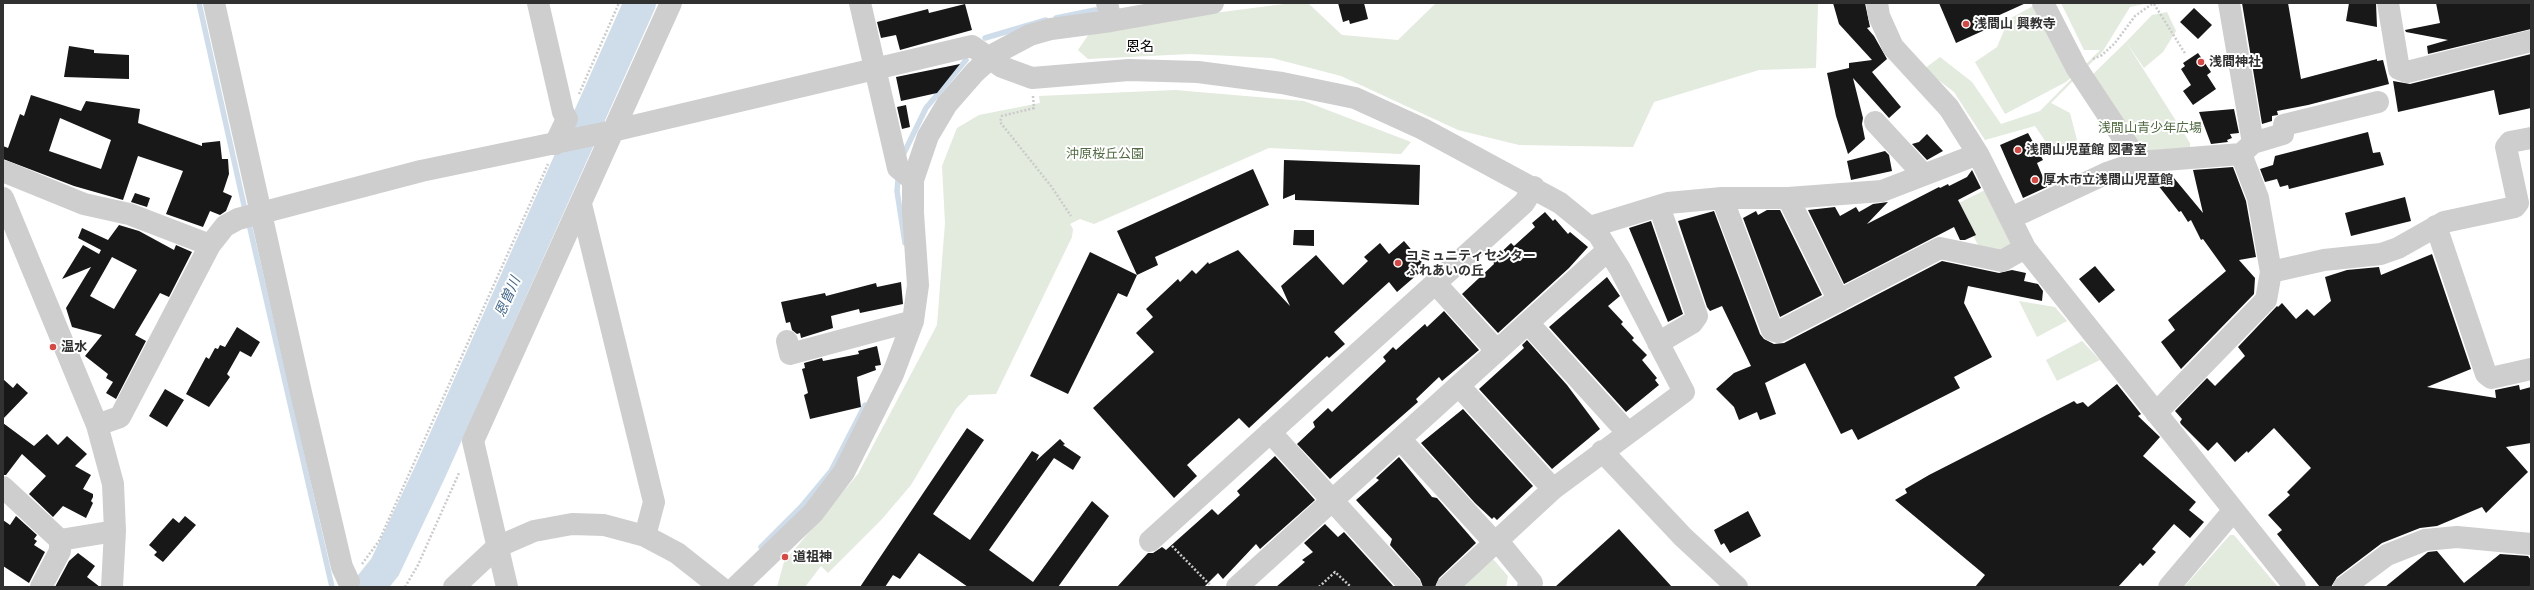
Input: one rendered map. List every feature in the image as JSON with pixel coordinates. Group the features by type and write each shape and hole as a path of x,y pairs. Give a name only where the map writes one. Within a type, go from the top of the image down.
{"street":[{"path":"214,3 252,215 306,412 342,567 349,582"},
{"path":"538,3 563,112 567,119 560,143"},
{"path":"507,587 473,441 581,204 611,132 671,3"},
{"path":"860,3 898,168 913,180"},
{"path":"736,587 814,513 844,472 893,374 913,321 918,285 913,212 913,180 920,155 940,113 964,83 1003,48 1030,35 1109,12 1213,3"},
{"path":"1877,3 1879,16 1893,47 1950,108 1978,154 2025,248 2295,587"},
{"path":"2043,3 2076,67 2140,162"},
{"path":"2156,413 2266,300 2271,272 2258,198 2247,148 2228,3"},
{"path":"2388,3 2399,68 2407,72 2531,41"},
{"path":"97,425 120,417 210,245 225,226 252,215 421,171 611,132 972,46 989,59 1032,78 1129,70 1198,72 1282,83 1355,98 1423,129 1534,187 1560,203 1590,227 1608,250 1620,269 1684,392 1627,432 1553,489 1446,587"},
{"path":"2011,218 2107,173 2140,162 2247,148 2283,134 2284,125 2378,102"},
{"path":"1875,122 1924,174"},
{"path":"2271,272 2324,260 2381,254 2398,248 2436,226 2515,207 2525,203 2506,147 2510,142 2531,138"},
{"path":"1590,227 1659,206 1722,198 1788,198 1882,191 1978,154"},
{"path":"3,171 84,204 129,214 210,245"},
{"path":"1155,536 1524,203 1534,187"},
{"path":"3,198 97,425 112,484 115,531 112,587"},
{"path":"1722,198 1772,330 1778,332 1940,248 2002,261 2025,248"},
{"path":"1788,198 1838,301"},
{"path":"581,204 654,502 645,536"},
{"path":"1658,343 1692,324 1697,316 1659,206"},
{"path":"2436,226 2486,374 2491,378 2531,369"},
{"path":"1237,587 1608,250"},
{"path":"1435,283 1497,351"},
{"path":"790,354 913,321"},
{"path":"1528,323 1627,432"},
{"path":"1459,386 1553,489"},
{"path":"1270,432 1411,587"},
{"path":"1400,439 1495,543 1501,545 1532,583 1528,587"},
{"path":"1602,451 1683,537 1737,587"},
{"path":"3,487 60,540 60,551 41,587"},
{"path":"2169,587 2233,511"},
{"path":"454,587 497,547 534,531 572,524 604,525 645,536 677,554 720,587"},
{"path":"60,540 115,531"},
{"path":"2344,587 2387,555 2425,540 2457,537 2531,544"}],"path":[{"path":"567,119 619,3"},
{"path":"2076,67 2102,55 2115,43 2135,16 2154,4 2159,3"},
{"path":"2154,4 2186,55"},
{"path":"1032,78 1034,108 1002,116 1000,122 1051,186 1071,216"},
{"path":"349,582 379,541 560,143"},
{"path":"405,587 418,565 460,470"},
{"path":"1155,536 1212,587"},
{"path":"1319,587 1335,572 1351,587"}],"green space":[{"path":"1292,3 1308,3 1342,35 1398,40 1436,3 1818,3 1816,68 1759,70 1654,102 1633,147 1519,145 1458,130 1341,76 1272,58 1190,54 1088,59 1078,50 1089,34 1151,21"},
{"path":"2061,3 2149,3 2130,7 2103,51 2051,103 2070,113 2077,140 2054,154 2035,126 1985,140 1954,92 1924,69 1940,57 1972,82 2001,124 2040,111 2100,50 2084,50"},
{"path":"2035,5 2073,76 2066,82 2005,114 1975,62 1997,47 2009,19"},
{"path":"2167,12 2176,31 2163,52 2144,68 2126,42 2152,15"},
{"name":"浅間山青少年広場","path":"2126,42 2190,143 2190,149 2140,159 2089,78"},
{"name":"沖原桜丘公園","path":"1175,90 1304,101 1411,142 1401,154 1269,148 1094,224 1080,219 1070,224 1073,229 1072,237 996,394 969,395 956,409 911,485 882,519 828,573 821,566 805,587 777,587 784,562 858,474 937,325 945,223 942,166 957,128 979,115 1040,103 1039,96"},
{"path":"1985,190 2012,242 2009,250 1981,251 1957,204"},
{"path":"2019,301 2055,307 2067,321 2037,337"},
{"path":"2082,341 2100,360 2057,381 2046,360"},
{"path":"2230,535 2234,535 2278,587 2184,587"},
{"path":"1493,559 1508,576 1506,587 1462,587"}],"building":[{"path":"1338,3 1364,3 1368,19 1350,24 1349,20 1343,22"},
{"path":"1833,3 1865,3 1870,27 1867,28 1874,36 1887,59 1872,72 1901,107 1889,118 1853,78 1863,118 1862,124 1865,139 1848,154 1836,116 1827,73 1849,68 1849,63 1872,60 1839,24"},
{"name":"浅間山 興教寺","path":"1939,3 2026,3 1984,22 1987,29 1956,43"},
{"path":"2242,3 2288,3 2301,79 2377,59 2377,61 2383,60 2389,84 2308,105 2277,111 2278,115 2272,116 2272,121 2262,124"},
{"path":"2349,3 2376,3 2377,27 2346,21"},
{"path":"2436,3 2531,3 2531,29 2428,54 2427,46 2448,40 2406,32 2405,30 2440,23"},
{"path":"965,4 972,30 900,50 896,35 881,38 877,22 928,9 929,13"},
{"path":"2194,8 2212,25 2198,39 2180,22"},
{"path":"69,46 94,50 94,53 129,55 129,79 64,77"},
{"path":"2198,53 2211,72 2207,75 2216,89 2193,105 2183,91 2191,85 2181,69 2185,66 2183,63"},
{"path":"2531,54 2531,108 2499,115 2494,90 2398,112 2393,81 2410,84"},
{"path":"960,64 937,93 901,101 896,77"},
{"path":"31,95 81,111 86,101 140,109 138,123 202,146 202,143 220,141 222,159 228,159 229,174 223,192 232,196 226,211 220,215 210,211 203,227 166,214 183,171 138,156 123,200 74,186 3,159 3,146 8,148 20,114 24,116","holes":["60,118 111,140 101,169 49,151"]},
{"path":"906,105 910,127 902,129 897,107"},
{"path":"2234,109 2239,133 2230,134 2232,138 2227,140 2228,142 2211,144 2199,112"},
{"path":"2368,132 2373,153 2380,152 2384,165 2289,189 2288,185 2280,187 2277,179 2265,182 2260,169 2273,165 2275,156"},
{"name":"厚木市立浅間山児童館","path":"2028,133 2043,160 2037,163 2047,187 2023,198 2000,145"},
{"path":"1927,134 1943,151 1927,160 1912,144 1919,142"},
{"path":"1885,151 1889,155 1892,171 1851,180 1847,161"},
{"path":"1284,160 1420,165 1419,205 1295,200 1295,194 1283,199"},
{"path":"2233,167 2246,201 2256,257 2239,260 2255,278 2254,294 2181,369 2161,342 2175,330 2168,320 2226,271 2203,239 2201,240 2191,220 2188,222 2181,211 2179,212 2154,180 2163,173 2169,172 2203,213 2193,170"},
{"path":"1253,169 1269,205 1155,257 1158,265 1137,275 1117,231"},
{"path":"1972,170 1981,188 1958,200 1976,235 1965,240 1960,240 1954,227 1844,284 1808,210 1835,207 1840,216 1856,207 1859,212 1873,204 1888,202 1867,224 1939,187 1940,188 1948,184 1949,186 1967,177"},
{"path":"135,193 150,198 147,207 131,202"},
{"path":"2405,197 2411,221 2351,236 2345,213"},
{"path":"1767,210 1780,210 1822,295 1780,317 1743,218 1756,211 1758,215"},
{"path":"1714,211 1760,334 1764,339 1774,344 1784,343 1942,261 1999,273 2012,270 2026,273 2024,281 2038,284 2043,291 2042,301 1968,286 1964,303 1992,357 1954,377 1960,388 1858,440 1852,429 1841,434 1805,363 1765,383 1776,414 1760,420 1757,412 1739,420 1734,407 1716,389 1734,373 1751,366 1722,306 1710,311 1707,307 1678,221"},
{"path":"1545,212 1553,221 1555,219 1568,234 1570,232 1588,247 1569,268 1498,333 1462,294 1494,264 1493,260 1511,243 1514,246 1535,227 1532,223"},
{"path":"1651,221 1683,314 1668,322 1629,228"},
{"path":"119,225 139,231 174,250 176,245 192,252 169,297 160,293 135,335 146,341 116,399 106,393 113,382 106,378 108,374 85,356 102,335 72,327 66,308 91,267 62,279 83,245 99,254 101,250 78,238 82,228 108,240","holes":["112,257 137,270 114,309 90,296"]},
{"path":"1294,230 1314,230 1314,246 1293,245"},
{"path":"1404,241 1426,267 1397,292 1389,282 1334,332 1345,344 1329,358 1327,356 1249,428 1239,418 1187,465 1197,476 1174,498 1093,408 1154,352 1136,333 1153,317 1146,309 1178,279 1180,282 1192,270 1196,274 1208,262 1209,264 1238,250 1290,306 1281,286 1316,255 1343,285 1368,261 1364,257 1380,243 1389,254"},
{"path":"1090,252 1137,275 1127,297 1118,293 1068,394 1030,376"},
{"path":"2432,254 2471,369 2427,387 2496,398 2495,390 2519,385 2520,390 2531,387 2531,443 2506,447 2528,472 2486,513 2482,507 2437,526 2420,528 2382,543 2337,577 2331,587 2320,587 2277,534 2282,530 2268,515 2290,495 2287,492 2311,468 2274,428 2248,453 2247,451 2235,462 2217,442 2208,451 2181,424 2180,422 2182,419 2175,411 2207,378 2215,386 2245,356 2238,347 2277,306 2278,307 2282,303 2296,319 2307,309 2314,316 2331,301 2325,277 2347,270 2379,267 2381,275"},
{"path":"2095,266 2115,290 2099,303 2079,279"},
{"path":"1607,277 1620,296 1608,306 1623,322 1621,324 1634,338 1632,340 1647,355 1642,360 1657,378 1655,380 1659,385 1626,412 1549,327"},
{"path":"901,282 903,304 860,313 859,309 831,316 833,328 801,338 800,333 797,334 792,330 790,322 786,323 781,302 825,293 826,296 876,283 877,287"},
{"path":"1444,311 1479,350 1442,381 1439,377 1416,399 1418,402 1330,479 1297,444 1315,427 1313,422 1328,408 1332,412 1386,361 1383,357 1393,347 1396,350 1425,324 1427,327"},
{"path":"237,327 260,342 251,357 240,351 227,374 230,377 209,407 186,394 206,357 209,359 215,348 218,349 220,345 225,347"},
{"path":"1527,340 1567,385 1600,429 1552,469 1479,389 1524,348 1522,345"},
{"path":"877,346 881,365 875,366 876,370 857,377 861,407 810,419 804,395 808,393 802,369 805,368 804,363 822,358 823,361 859,354 858,351"},
{"path":"3,379 13,388 17,383 28,393 3,419"},
{"path":"2117,384 2141,414 2138,416 2160,437 2143,456 2196,502 2189,510 2204,522 2190,538 2174,524 2152,549 2156,552 2143,566 2140,563 2118,587 1975,587 1985,575 1895,500 1907,493 1905,489 1929,475 2074,401 2077,404 2083,402 2088,407"},
{"path":"165,389 184,400 167,427 149,416"},
{"path":"1463,409 1533,486 1497,520 1494,517 1492,519 1475,503 1421,443"},
{"path":"3,423 34,446 47,434 58,445 67,436 87,454 75,466 91,475 83,489 93,494 91,501 93,503 86,518 63,506 53,517 29,494 46,476 22,454 6,475 3,475"},
{"path":"967,428 984,440 933,514 970,540 1032,451 1039,455 1036,461 1060,439 1065,444 1063,445 1081,457 1073,470 1054,458 989,550 1033,582 1092,501 1109,516 1058,587 968,587 919,553 900,579 893,575 885,587 860,587"},
{"path":"1275,456 1315,500 1260,549 1256,544 1223,579 1218,573 1204,587 1117,587 1148,553 1153,553 1162,547 1166,550 1212,509 1218,515 1240,495 1237,491"},
{"path":"1399,457 1432,497 1437,498 1476,543 1439,578 1435,587 1423,587 1420,579 1390,545 1392,539 1356,500 1379,480 1376,478"},
{"path":"1748,511 1761,536 1730,553 1724,543 1721,545 1714,530"},
{"path":"16,516 37,535 34,539 37,541 34,545 45,552 29,583 3,566 3,520 10,525"},
{"path":"185,516 196,525 163,562 154,555 157,552 149,545 173,518 179,523"},
{"path":"1325,524 1338,537 1344,532 1394,587 1276,587 1305,562 1302,560 1313,552 1304,543"},
{"path":"1619,529 1672,587 1555,587"},
{"path":"2437,551 2464,583 2500,554 2528,556 2531,560 2531,587 2385,587 2428,552"},
{"path":"78,553 95,566 87,577 100,587 55,587 69,561"}],"waterway":[{"path":"199,3 245,210"},
{"name":"恩曽川","path":"369,587 385,567 431,470 640,3"},
{"path":"1056,18 1095,10"},
{"path":"985,38 1046,20"},
{"path":"903,155 926,108 966,60"},
{"path":"898,180 897,191 905,243"},
{"path":"249,224 332,587"},
{"path":"761,547 801,507 831,471 865,405"}],"place":[{"name":"浅間山 興教寺","path":"1966,24"},
{"name":"浅間神社","path":"2201,62"},
{"name":"浅間山児童館 図書室","path":"2018,150"},
{"name":"厚木市立浅間山児童館","path":"2035,180"},
{"name":"コミュニティセンター ふれあいの丘","path":"1398,263"},
{"name":"温水","path":"53,347"},
{"name":"道祖神","path":"785,557"}],"district":[{"name":"恩名","path":"1140,47"}]}
